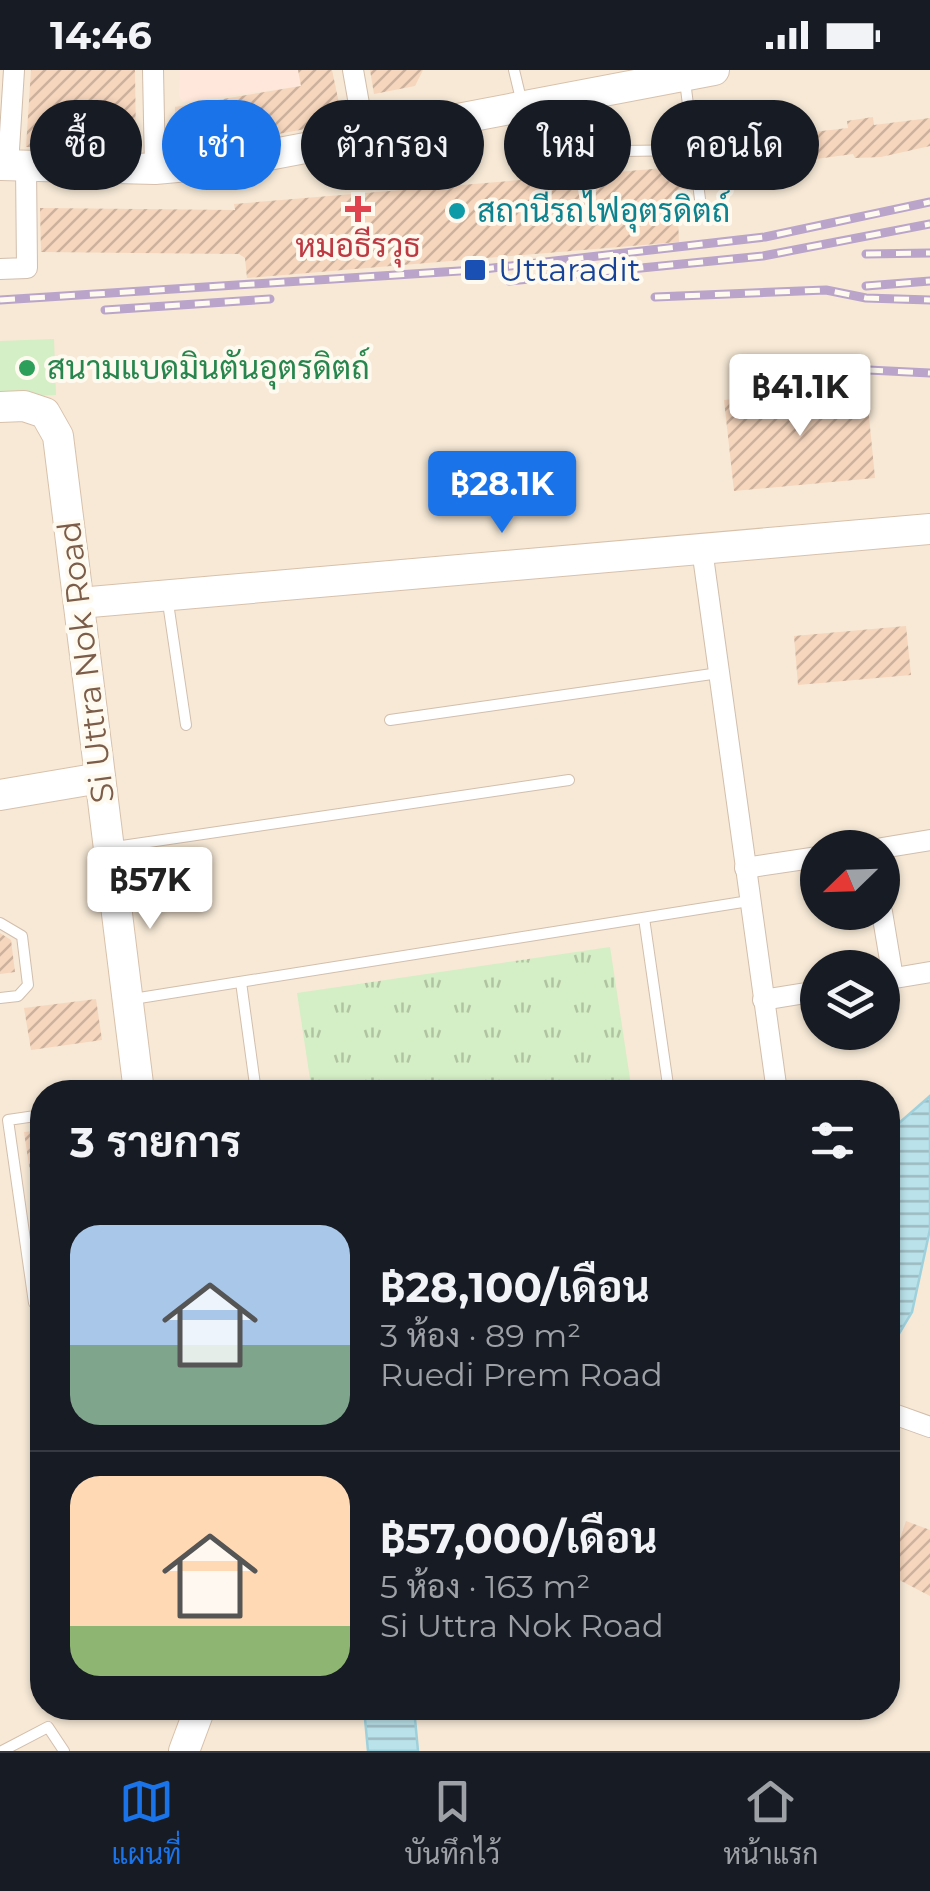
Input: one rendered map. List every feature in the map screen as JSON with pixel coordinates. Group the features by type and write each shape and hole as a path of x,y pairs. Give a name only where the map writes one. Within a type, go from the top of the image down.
{"street":[{"path":"0,269 26,268 12,165 14,70"},
{"path":"154,70 155,170"},
{"path":"354,70 359,100"},
{"path":"547,100 701,72"},
{"path":"12,165 155,170 301,150"},
{"name":"Si Uttra Nok Road","path":"0,408 24,406 45,413 58,436 138,1080"},
{"path":"79,603 930,529"},
{"path":"702,549 775,1080"},
{"path":"0,795 100,778"},
{"path":"900,845 930,840"},
{"path":"745,868 800,860"},
{"path":"900,977 930,972"},
{"path":"763,1000 800,994"},
{"path":"900,1416 930,1427"},
{"path":"184,1751 196,1720"}],"lane":[{"path":"514,70 519,100"},
{"path":"698,100 701,72"},
{"path":"699,190 702,214"},
{"path":"167,596 186,725"},
{"path":"390,720 719,673"},
{"path":"109,848 569,780"},
{"path":"129,1000 749,901"},
{"path":"644,918 668,1080"},
{"path":"0,923 22,936 28,985 18,996 0,998"},
{"path":"241,982 254,1080"},
{"path":"30,1117 8,1120 30,1275"},
{"path":"2,1751 48,1727 64,1751"}],"shaded area":[{"path":"0,70 930,70 930,1751 0,1751"},
{"path":"180,70 298,70 301,86 198,100 182,100"}],"green space":[{"name":"สนามแบดมินตันอุตรดิตถ์","path":"54,339 56,395 0,397 0,341"},
{"path":"610,947 630,1080 310,1080 297,993"}],"water":[{"path":"930,1096 930,1229 912,1312 900,1332 900,1122"},
{"path":"365,1720 415,1720 418,1751 368,1751"}],"building":[{"path":"31,70 135,70 135,100 30,100 30,147 26,147"},
{"path":"298,70 332,70 338,100 301,100 301,130 281,133 281,100 217,100 301,86"},
{"path":"370,70 423,70 415,86 374,94"},
{"path":"873,117 874,125 930,118 930,146 881,157 855,158 853,154 819,159 819,131 848,128 847,121"},
{"path":"651,169 651,190 688,190 690,218 678,219 679,242 247,278 245,258 239,254 41,252 40,208 235,210 234,204 402,190 484,190 484,183 504,181 504,190 631,190 631,171"},
{"path":"866,386 875,478 734,491 724,400"},
{"path":"906,626 911,675 798,685 794,636"},
{"path":"0,933 11,940 15,972 0,974"},
{"path":"96,999 102,1040 31,1050 24,1008"},
{"path":"30,1131 30,1173 24,1132"},
{"path":"906,1521 930,1530 930,1596 900,1580 900,1539"}],"railway":[{"path":"0,300 475,270 765,237 930,202"},
{"path":"509,281 763,256 930,224"},
{"path":"866,254 930,253"},
{"path":"866,286 930,281"},
{"path":"655,297 826,290 866,298 930,300"},
{"path":"105,310 270,299"},
{"path":"868,370 930,373"}],"place":[{"name":"หมอธีรวุธ","path":"358,209"},
{"name":"สถานีรถไฟอุตรดิตถ์","path":"457,211"},
{"name":"Uttaradit","path":"475,270"},
{"name":"สนามแบดมินตันอุตรดิตถ์","path":"27,368"}]}
